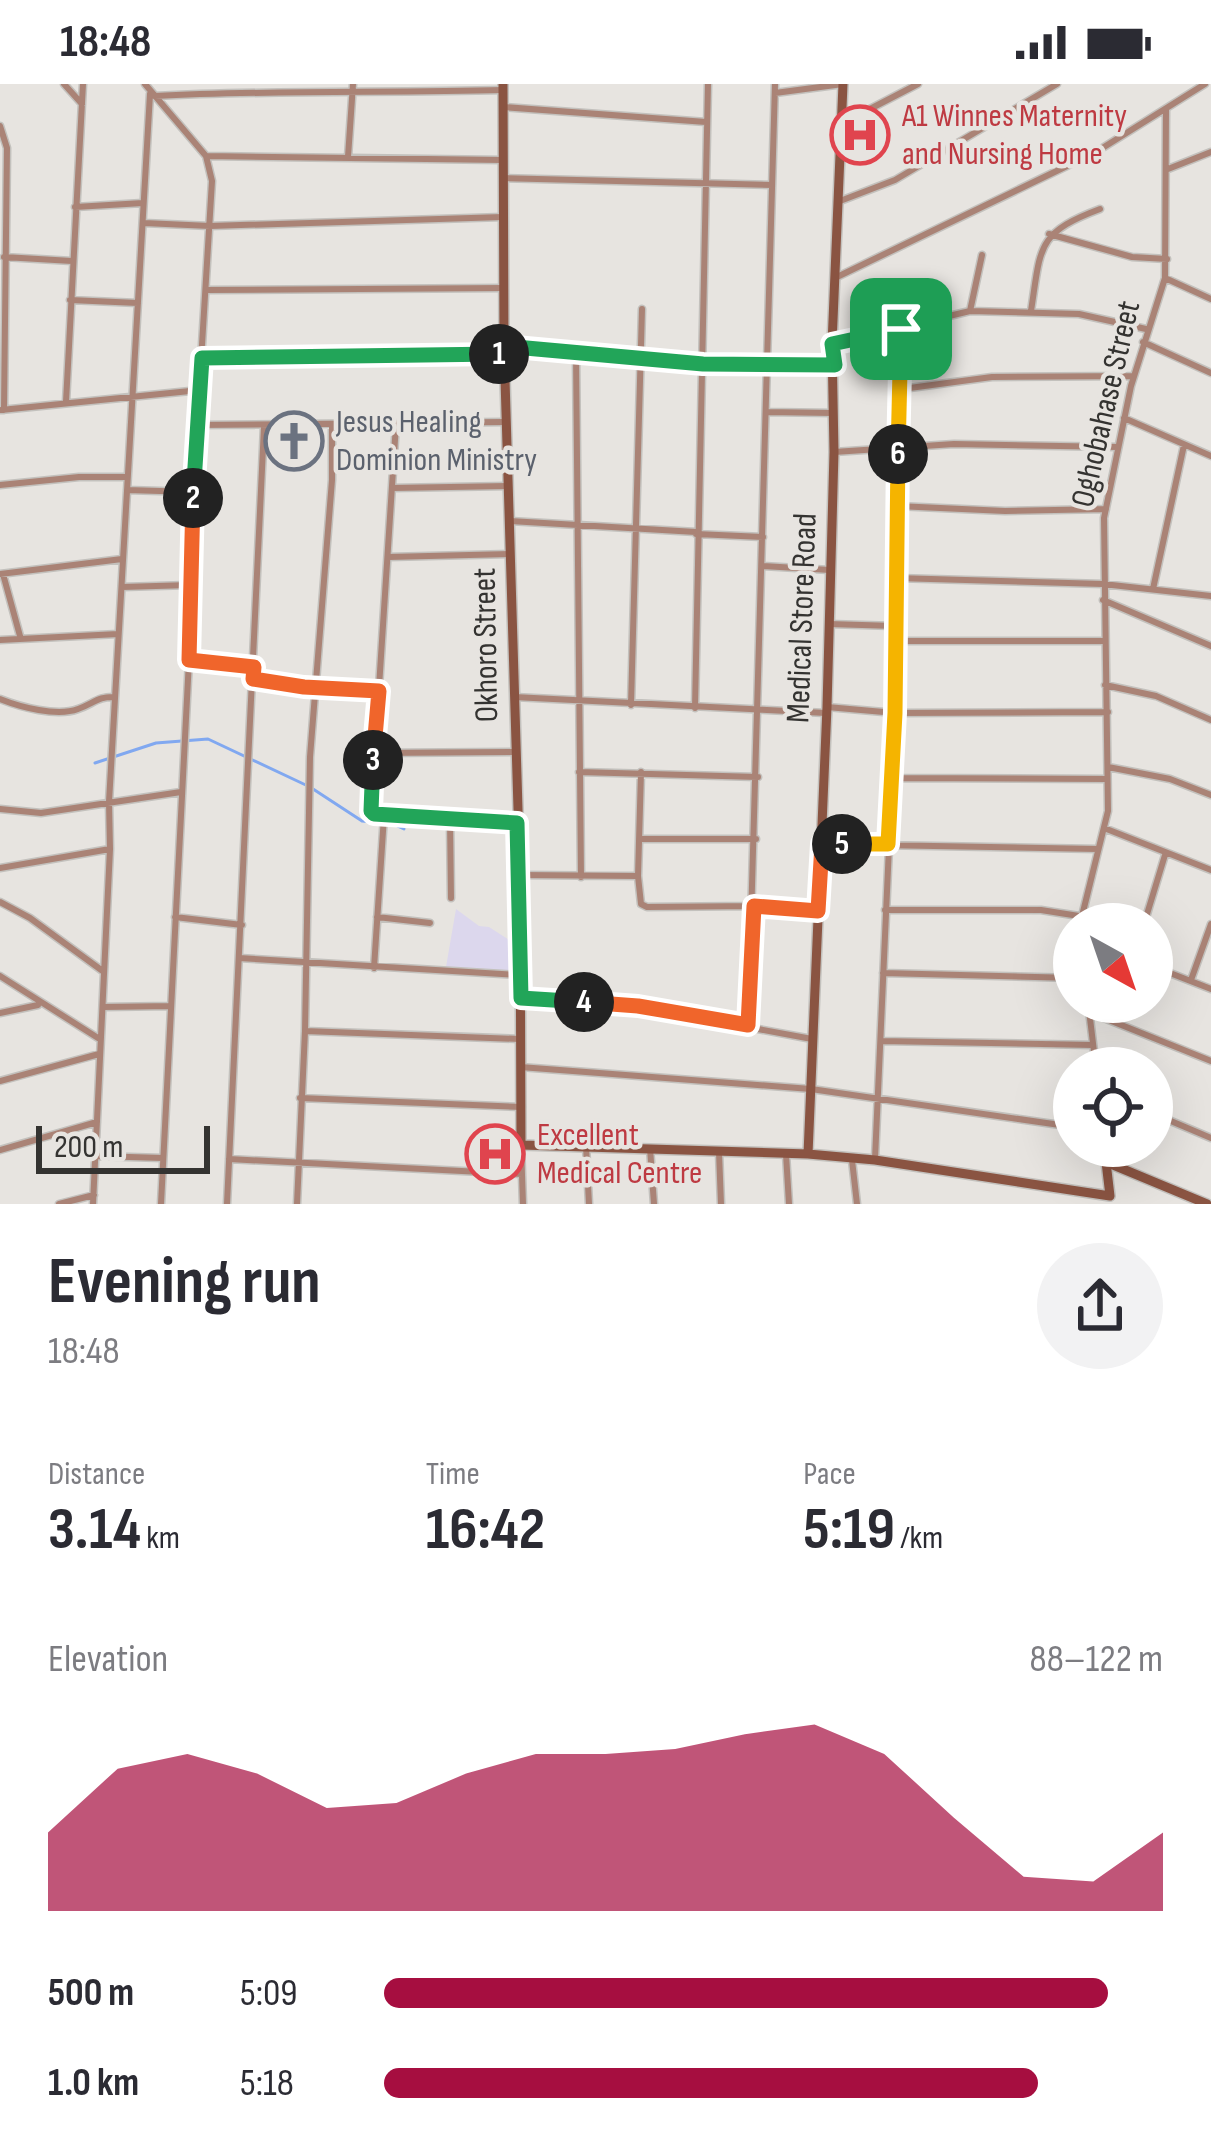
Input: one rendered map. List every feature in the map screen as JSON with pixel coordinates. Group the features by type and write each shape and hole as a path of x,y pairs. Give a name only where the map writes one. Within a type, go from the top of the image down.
{"street":[{"path":"64,84 82,104"},
{"path":"66,402 83,84"},
{"path":"348,157 352,84"},
{"path":"695,708 707,84"},
{"path":"748,1025 775,89 843,84"},
{"name":"Medical Store Road","path":"808,1154 830,623 832,344 843,84"},
{"path":"842,124 918,84"},
{"path":"840,201 895,180 1057,84"},
{"path":"837,277 1096,152 1205,84"},
{"path":"150,90 270,87 352,94 503,87"},
{"name":"Okhoro Street","path":"503,87 504,350 520,875 524,1204"},
{"path":"150,90 206,156 212,182 161,1204"},
{"path":"59,1204 93,1199 109,802 150,90"},
{"path":"503,107 706,122"},
{"name":"Oghobahase Street","path":"1084,903 1108,811 1103,600 1106,509 1134,376 1165,278 1166,110"},
{"path":"0,127 7,148 2,410 200,390"},
{"path":"1168,170 1211,152"},
{"path":"206,156 503,160"},
{"path":"503,178 772,184"},
{"path":"75,207 145,202"},
{"path":"1031,311 1039,257 1049,235 1072,219 1100,209"},
{"path":"144,223 210,226 503,218"},
{"path":"1049,235 1132,257 1167,259"},
{"path":"970,311 982,255"},
{"path":"4,257 72,261"},
{"path":"1165,278 1211,298"},
{"path":"206,290 504,288"},
{"path":"70,299 139,303"},
{"path":"631,705 642,309"},
{"path":"832,344 970,311 1079,314 1147,330"},
{"path":"875,1160 895,713 901,329"},
{"path":"1143,342 1211,374"},
{"path":"202,358 504,350 703,364 835,365"},
{"path":"576,353 580,878"},
{"path":"902,389 992,377 1134,376"},
{"path":"766,412 834,412"},
{"path":"1124,418 1211,456"},
{"path":"197,425 507,422"},
{"path":"397,424 371,811 384,816 517,823"},
{"path":"297,1204 310,757 332,425"},
{"path":"227,1204 264,427"},
{"path":"834,452 1008,443 1118,447"},
{"path":"1153,590 1184,445"},
{"path":"0,485 127,477"},
{"path":"392,488 508,486"},
{"path":"127,490 193,493"},
{"path":"897,506 1106,509"},
{"path":"510,520 764,537"},
{"path":"388,557 511,554"},
{"path":"20,636 2,574 122,559"},
{"path":"763,566 830,569"},
{"path":"896,578 1103,584 1211,596"},
{"path":"122,587 190,585"},
{"path":"1103,600 1211,646"},
{"path":"830,623 895,626"},
{"path":"0,640 118,634"},
{"path":"894,641 1104,640"},
{"path":"189,660 254,667"},
{"path":"253,679 379,691"},
{"path":"1105,685 1156,696 1211,720"},
{"path":"0,699 74,711 101,697 115,697"},
{"path":"514,697 759,712 1108,712"},
{"path":"374,753 515,752"},
{"path":"1108,766 1170,778 1211,795"},
{"path":"579,772 758,777"},
{"path":"641,772 638,898 647,907 818,911"},
{"path":"892,778 1107,779"},
{"path":"0,809 40,813 181,792"},
{"path":"374,968 384,816"},
{"path":"450,819 451,898"},
{"path":"1104,828 1211,870"},
{"path":"640,839 756,839"},
{"path":"822,844 1098,849"},
{"path":"0,868 110,849"},
{"path":"1150,903 1165,855"},
{"path":"520,875 638,876"},
{"path":"0,902 104,972"},
{"path":"885,910 1053,913"},
{"path":"175,916 242,925"},
{"path":"377,917 430,923"},
{"path":"1191,980 1211,924"},
{"path":"239,958 520,975"},
{"path":"883,973 1053,977"},
{"path":"1173,974 1211,989"},
{"path":"0,976 100,1039"},
{"path":"521,998 638,1006 816,1040"},
{"path":"0,1013 40,1004"},
{"path":"101,1007 172,1006"},
{"path":"881,1041 1093,1045 1091,1023"},
{"path":"1125,1023 1211,1061"},
{"path":"305,1031 520,1039"},
{"path":"0,1081 100,1054"},
{"path":"520,1066 811,1089 1053,1124"},
{"path":"299,1098 522,1107"},
{"path":"0,1150 97,1122"},
{"path":"1173,1122 1211,1138"},
{"path":"521,1145 875,1160 1111,1200 1107,1167"},
{"path":"586,1146 589,1204"},
{"path":"650,1148 654,1204"},
{"path":"719,1152 721,1204"},
{"path":"786,1154 789,1204"},
{"path":"95,1156 164,1158"},
{"path":"852,1158 856,1204"},
{"path":"229,1160 522,1174"},
{"path":"1118,1167 1207,1204"}],"shaded area":[{"path":"456,909 514,943 514,973 446,967"}],"waterway":[{"path":"95,763 156,743 208,739 310,787 362,821 404,829"}],"place":[{"name":"A1 Winnes Maternity and Nursing Home","path":"860,135"},
{"name":"Jesus Healing Dominion Ministry","path":"294,441"},
{"name":"Excellent Medical Centre","path":"495,1154"}],"route":[{"path":"901,329 895,713 888,844 822,844 818,911 754,906 748,1025 638,1006 521,998 517,823 373,813 379,691 253,679 254,667 189,660 202,358 433,356 504,353 504,346 703,364 835,365 832,344 901,329"}]}
